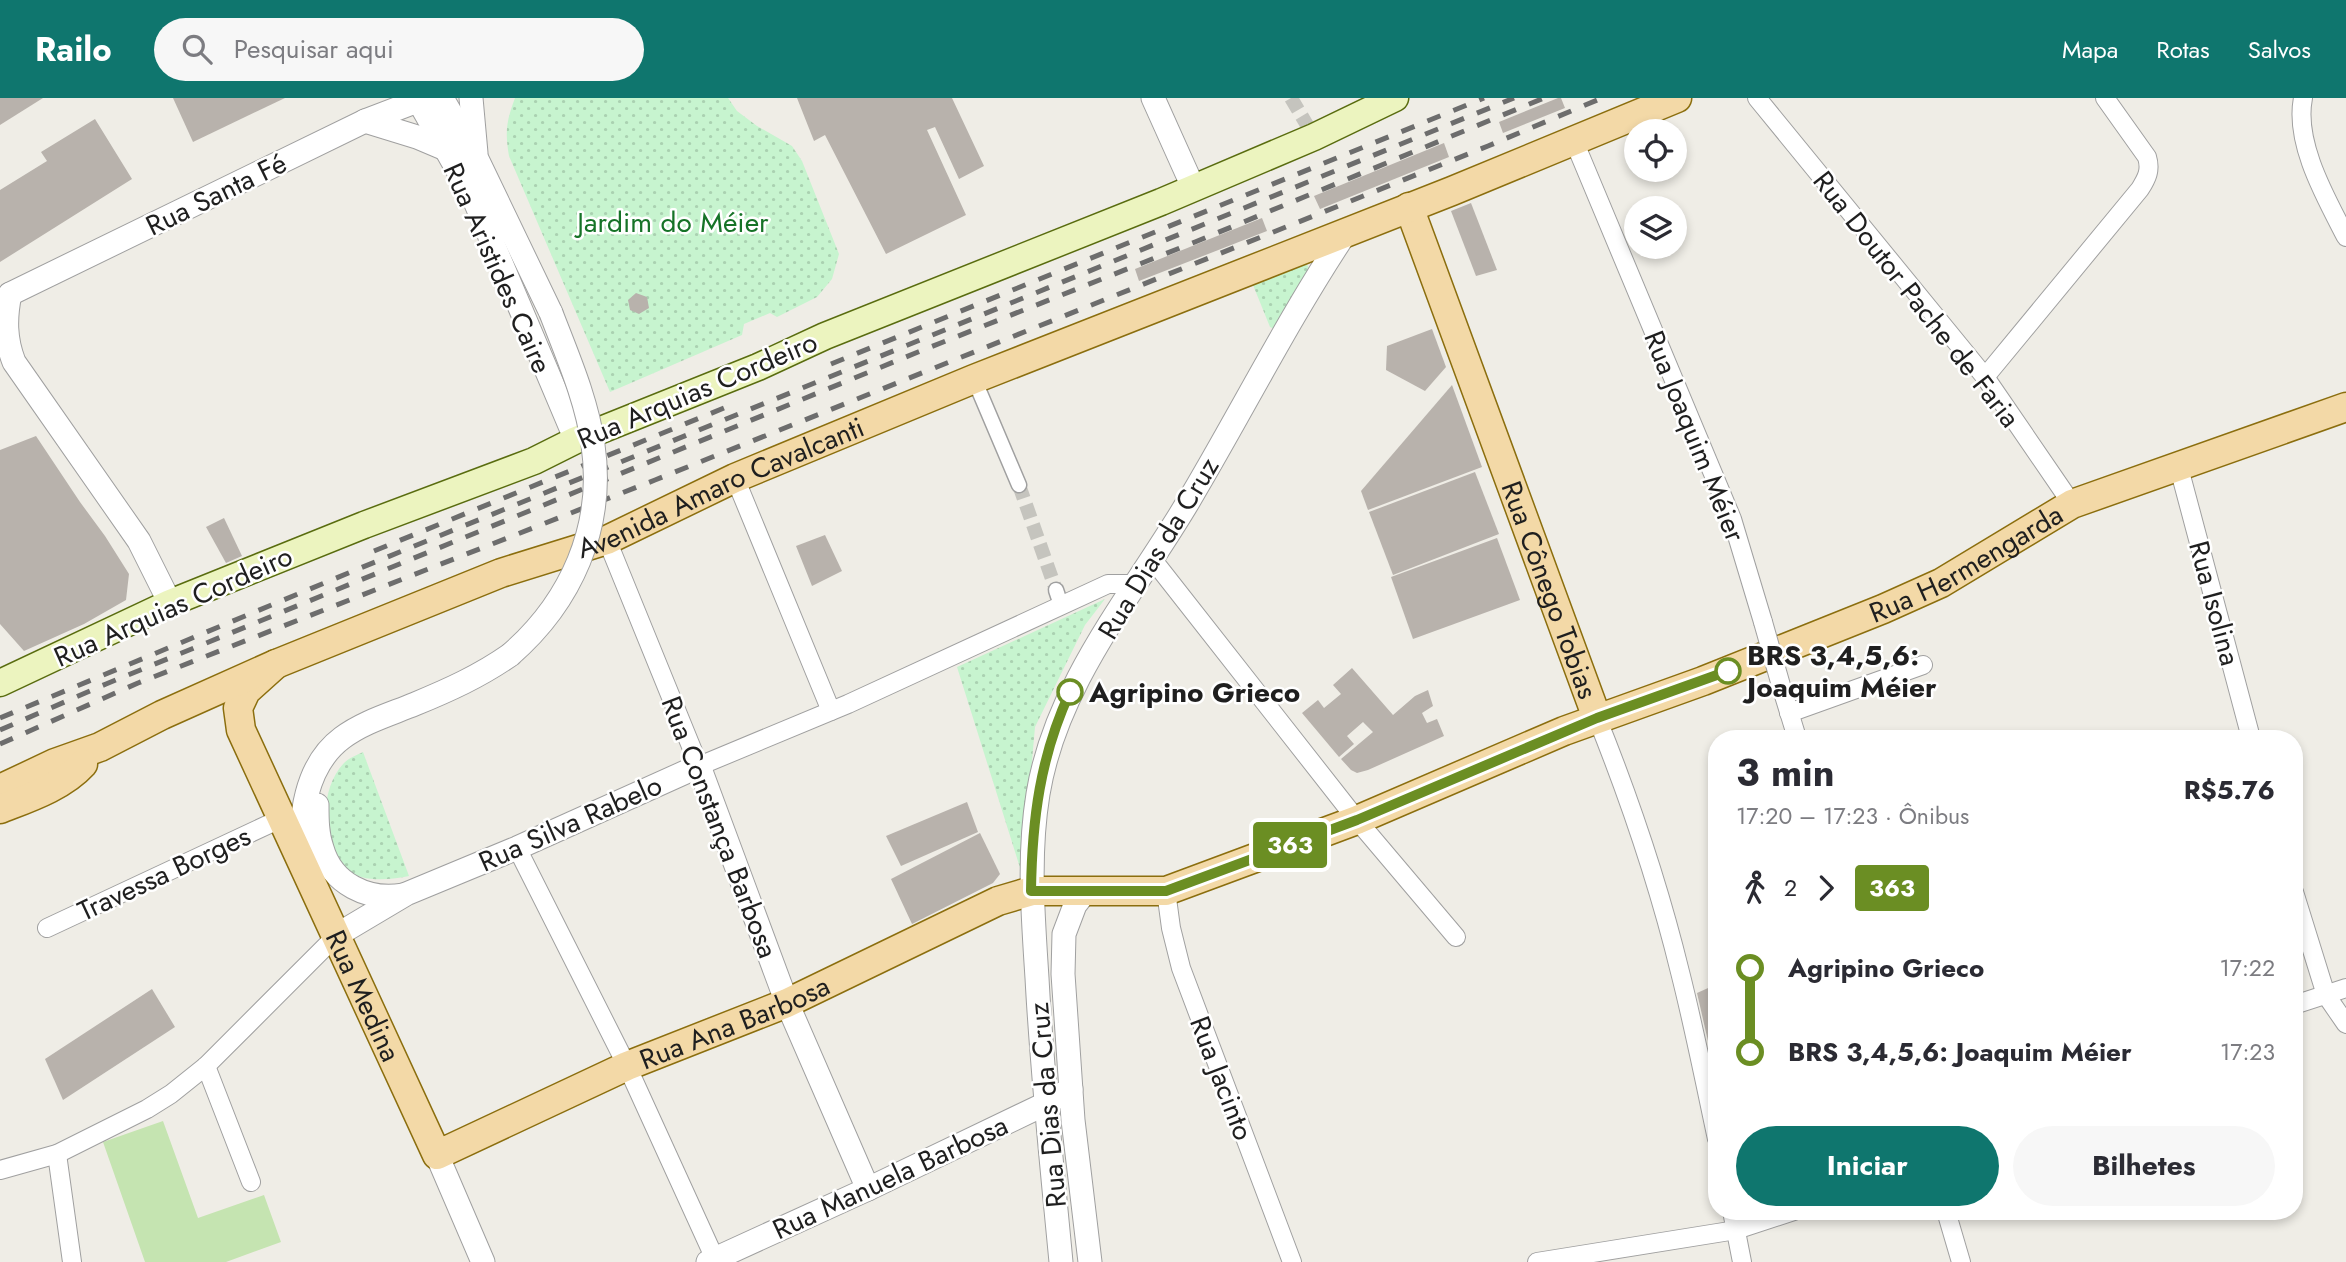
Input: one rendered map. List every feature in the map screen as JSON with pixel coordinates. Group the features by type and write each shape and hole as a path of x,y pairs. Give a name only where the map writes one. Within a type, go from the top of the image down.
{"main road":[{"name":"Rua Arquias Cordeiro","path":"0,683 170,603 534,461 576,440 758,367 825,336 1314,138 1395,98"},
{"name":"Avenida Amaro Cavalcanti","path":"0,789 55,763 100,747 162,715 276,664 501,573 607,540 735,478 974,379 1677,98"},
{"name":"Rua Cônego Tobias","path":"1409,207 1597,718"},
{"name":"Rua Hermengarda","path":"1031,891 1166,891 1357,820 1597,718 1703,681 1883,609 1941,583 2072,504 2346,407"},
{"name":"Rua Medina","path":"276,664 246,691 238,708 241,730 437,1155"},
{"path":"162,715 210,713 241,730"},
{"name":"Avenida Amaro Cavalcanti","path":"0,807 37,794 77,771 100,747"},
{"path":"0,807 55,763"},
{"name":"Rua Ana Barbosa","path":"437,1155 627,1066 787,1003 998,901 1031,891"}],"street":[{"path":"471,98 477,159"},
{"path":"1153,98 1193,187"},
{"name":"Rua Doutor Pache de Faria","path":"1757,98 1985,377 2072,504"},
{"path":"1985,377 2148,177 2150,166 2147,157 2105,98"},
{"path":"2303,98 2302,128 2311,165 2346,237"},
{"path":"310,880 302,827 305,803 317,766 331,748 357,729 453,689 510,655 539,627 572,576 589,537 595,498 595,466 590,426 551,313 477,159 446,107 420,99"},
{"name":"Rua Santa Fé","path":"5,292 365,121 420,99"},
{"name":"Rua Aristides Caire","path":"420,99 443,148 474,199 576,440"},
{"path":"365,121 443,148"},
{"name":"Rua Joaquim Méier","path":"1574,141 1732,519 1795,730"},
{"name":"Rua Dias da Cruz","path":"1061,1262 1045,1104 1031,891 1032,838 1038,792 1057,720 1073,687 1153,560 1320,270 1346,232"},
{"path":"5,292 7,337 14,362 139,541 170,603"},
{"path":"974,379 1019,485"},
{"name":"Rua Isolina","path":"2179,468 2249,730"},
{"path":"735,478 831,711"},
{"name":"Rua Constança Barbosa","path":"607,540 699,766 787,1003 868,1189"},
{"path":"1153,560 1357,820 1456,937"},
{"name":"Rua Silva Rabelo","path":"0,1170 57,1154 148,1109 171,1094 206,1066 337,936 406,894 831,711 1058,598 1108,584 1137,584"},
{"path":"1790,713 1923,665"},
{"name":"Rua Cônego Tobias","path":"1597,718 1643,848 1680,971 1708,1098"},
{"path":"315,772 318,833 329,865 349,886 364,892 380,896 406,894"},
{"name":"Travessa Borges","path":"47,928 280,819"},
{"path":"517,848 627,1066 711,1260"},
{"name":"Rua Dias da Cruz","path":"1086,891 1075,905 1064,934 1063,974 1071,1089 1090,1262"},
{"name":"Rua Jacinto","path":"1166,891 1171,928 1181,968 1292,1262"},
{"path":"2303,921 2326,995 2346,1024"},
{"path":"2303,1002 2346,988"},
{"path":"206,1066 251,1182"},
{"name":"Rua Manuela Barbosa","path":"711,1260 868,1189 1071,1089"},
{"path":"57,1154 72,1262"},
{"name":"Rua Medina","path":"437,1155 483,1262"},
{"path":"1734,1220 1742,1262"},
{"path":"1537,1262 1736,1230 1767,1220"},
{"path":"1949,1220 1961,1262"}],"green space":[{"name":"Jardim do Méier","path":"515,98 728,98 737,111 757,126 792,146 802,161 839,254 832,279 817,297 777,317 770,313 744,324 742,335 610,392 509,156 507,127"},
{"path":"1302,264 1310,269 1279,331 1270,327 1253,285"},
{"path":"1105,599 1085,625 1035,727 1022,874 957,667"},
{"path":"363,752 409,876 385,879 360,877 346,869 331,846 326,816 330,787 344,763"},
{"path":"163,1121 198,1218 264,1195 281,1242 226,1262 145,1262 103,1142"}],"building":[{"path":"0,98 43,98 0,125"},
{"path":"173,98 285,98 193,142"},
{"path":"797,98 952,98 984,166 959,179 935,127 927,130 966,215 886,254 825,135 814,141"},
{"path":"1561,98 1565,108 1503,133 1499,122"},
{"path":"95,119 132,179 0,262 0,190 47,161 41,152"},
{"path":"1444,143 1449,157 1320,209 1314,196"},
{"path":"1471,203 1497,270 1476,276 1451,211"},
{"path":"1262,218 1267,231 1139,281 1135,269"},
{"path":"636,293 647,297 649,308 639,314 630,310 628,300"},
{"path":"1432,329 1446,367 1425,391 1386,370 1387,346"},
{"path":"1452,385 1482,467 1368,510 1361,491"},
{"path":"36,436 129,574 126,600 84,624 24,651 0,624 0,450"},
{"path":"1475,472 1499,534 1393,575 1369,512"},
{"path":"224,518 242,556 226,563 206,527"},
{"path":"825,535 842,571 812,586 796,546"},
{"path":"1497,538 1520,600 1413,639 1391,577"},
{"path":"1352,668 1393,715 1415,696 1428,690 1433,706 1422,713 1427,723 1437,719 1444,736 1368,770 1357,773 1351,770 1341,759 1373,732 1363,722 1347,736 1354,744 1339,757 1302,713 1318,700 1324,708 1341,694 1333,685"},
{"path":"967,802 978,832 901,866 886,836"},
{"path":"980,833 1000,874 993,883 912,924 891,879"},
{"path":"1708,988 1708,1041 1697,993"},
{"path":"152,989 175,1027 63,1100 45,1059"}],"tunnel":[{"path":"1291,98 1307,125"},
{"path":"1019,485 1056,590"}],"railway":[{"path":"831,364 1484,98"},
{"path":"0,718 358,569 1514,98"},
{"path":"0,730 106,684 1544,98"},
{"path":"0,744 138,683 655,480 1602,98"},
{"path":"374,551 724,408"}],"bus line":[{"name":"363","path":"1070,692 1057,720 1038,792 1032,838 1031,891 1166,891 1357,820 1597,718 1728,671"}],"place":[{"name":"BRS 3,4,5,6: Joaquim Méier","path":"1728,671"},
{"name":"Agripino Grieco","path":"1070,692"}]}
